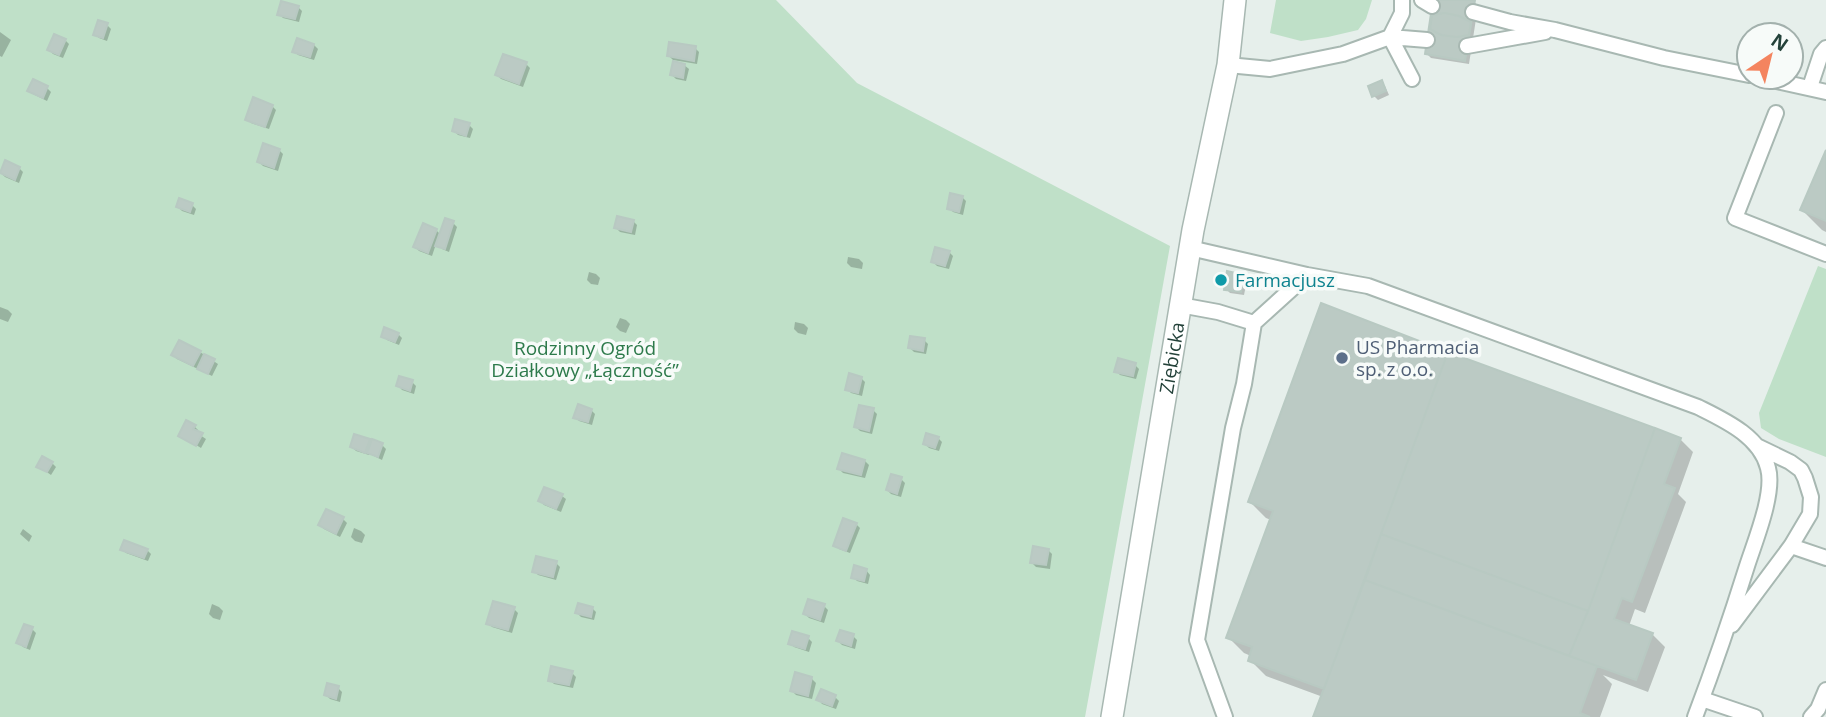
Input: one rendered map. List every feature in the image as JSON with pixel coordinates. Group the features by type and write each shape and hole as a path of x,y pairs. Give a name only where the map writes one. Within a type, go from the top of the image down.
{"street":[{"name":"Ziębicka","path":"1112,717 1190,248 1228,65 1235,0"}],"lane":[{"path":"1390,37 1402,13 1402,0"},
{"path":"1473,12 1735,72"},
{"path":"1467,46 1555,30"},
{"path":"1228,65 1270,69 1343,54 1390,37 1427,40"},
{"path":"1390,37 1412,79"},
{"path":"1811,88 1821,54 1826,48"},
{"path":"1805,87 1826,92"},
{"path":"1776,113 1735,218 1826,254"},
{"path":"1190,248 1368,286 1698,407 1726,421 1746,436 1756,446 1768,467 1769,490 1763,517 1725,634 1695,717"},
{"path":"1225,717 1198,640 1233,428 1244,384 1254,323 1307,275"},
{"path":"1180,305 1218,312 1254,323"},
{"path":"1725,634 1791,545 1810,514 1811,497 1801,470 1756,446"},
{"path":"1791,545 1826,558"},
{"path":"1811,717 1818,709 1826,690"},
{"path":"1702,699 1755,717"}],"green space":[{"name":"Rodzinny Ogród Działkowy „Łączność”","path":"0,0 776,0 857,83 1170,246 1085,717 0,717"},
{"path":"1276,0 1372,0 1366,19 1358,30 1301,41 1270,33"},
{"path":"1818,266 1826,269 1826,457 1779,439 1761,428 1759,413"}],"building":[{"path":"1433,0 1475,0 1465,61 1425,54"},
{"path":"281,1 299,6 295,19 277,15"},
{"path":"1445,13 1471,22 1469,35 1441,35 1430,29 1432,15"},
{"path":"98,20 108,23 103,38 93,35"},
{"path":"54,34 66,39 59,55 47,50"},
{"path":"297,38 314,44 310,57 292,52"},
{"path":"669,42 696,46 694,61 667,56"},
{"path":"503,54 527,62 519,84 495,75"},
{"path":"673,61 685,64 683,78 670,75"},
{"path":"33,79 48,86 43,98 27,91"},
{"path":"1382,80 1386,91 1372,97 1368,86"},
{"path":"253,97 273,105 265,127 245,120"},
{"path":"455,119 470,123 466,136 452,131"},
{"path":"263,143 280,149 274,168 257,162"},
{"path":"1826,150 1826,221 1800,210"},
{"path":"5,160 20,167 15,180 0,173"},
{"path":"950,193 963,196 959,212 947,209"},
{"path":"179,198 193,203 190,212 176,207"},
{"path":"617,216 634,220 631,232 614,228"},
{"path":"445,218 454,221 445,249 435,246"},
{"path":"423,223 437,229 428,253 413,247"},
{"path":"935,247 950,251 945,266 931,262"},
{"path":"1227,271 1244,275 1241,292 1224,290"},
{"path":"1321,303 1448,352 1324,689 1248,661 1252,647 1226,638 1273,511 1248,502"},
{"path":"384,327 399,333 395,342 381,337"},
{"path":"910,336 925,338 923,351 908,348"},
{"path":"179,340 201,351 193,366 171,355"},
{"path":"1448,352 1655,428 1588,611 1381,534"},
{"path":"204,354 215,359 208,374 197,369"},
{"path":"1118,358 1136,363 1133,376 1114,372"},
{"path":"849,373 862,377 858,393 845,390"},
{"path":"399,376 413,380 410,391 396,386"},
{"path":"578,404 592,409 588,422 573,418"},
{"path":"859,405 874,408 869,431 854,427"},
{"path":"186,420 196,425 193,429 203,433 196,446 178,436"},
{"path":"1655,428 1681,438 1664,484 1675,488 1632,602 1622,598 1614,619 1653,633 1636,680 1569,656"},
{"path":"926,433 939,437 935,448 923,444"},
{"path":"354,434 370,439 365,453 350,447"},
{"path":"372,439 383,443 378,457 367,453"},
{"path":"842,453 865,460 861,475 837,469"},
{"path":"42,456 53,462 47,472 36,467"},
{"path":"891,474 902,477 897,494 886,490"},
{"path":"544,487 563,494 556,509 538,501"},
{"path":"326,509 344,517 336,534 318,525"},
{"path":"843,518 857,523 846,551 833,546"},
{"path":"1381,534 1588,611 1569,656 1365,580"},
{"path":"124,540 148,549 144,558 120,550"},
{"path":"1033,546 1049,549 1046,565 1030,563"},
{"path":"536,556 557,561 553,577 532,572"},
{"path":"854,565 867,569 864,581 851,578"},
{"path":"1365,580 1597,666 1580,713 1590,717 1313,717"},
{"path":"808,599 825,604 820,620 803,614"},
{"path":"493,601 515,607 508,630 486,624"},
{"path":"578,603 593,607 591,617 575,613"},
{"path":"24,624 33,627 26,647 16,643"},
{"path":"840,630 854,634 851,646 836,641"},
{"path":"792,631 809,636 805,649 788,644"},
{"path":"551,666 573,671 569,685 548,681"},
{"path":"795,672 812,677 808,696 790,691"},
{"path":"327,683 339,686 336,699 324,695"},
{"path":"821,689 836,695 832,706 816,700"}],"place":[{"name":"Farmacjusz","path":"1221,280"},
{"name":"US Pharmacia sp. z o.o.","path":"1342,358"}]}
